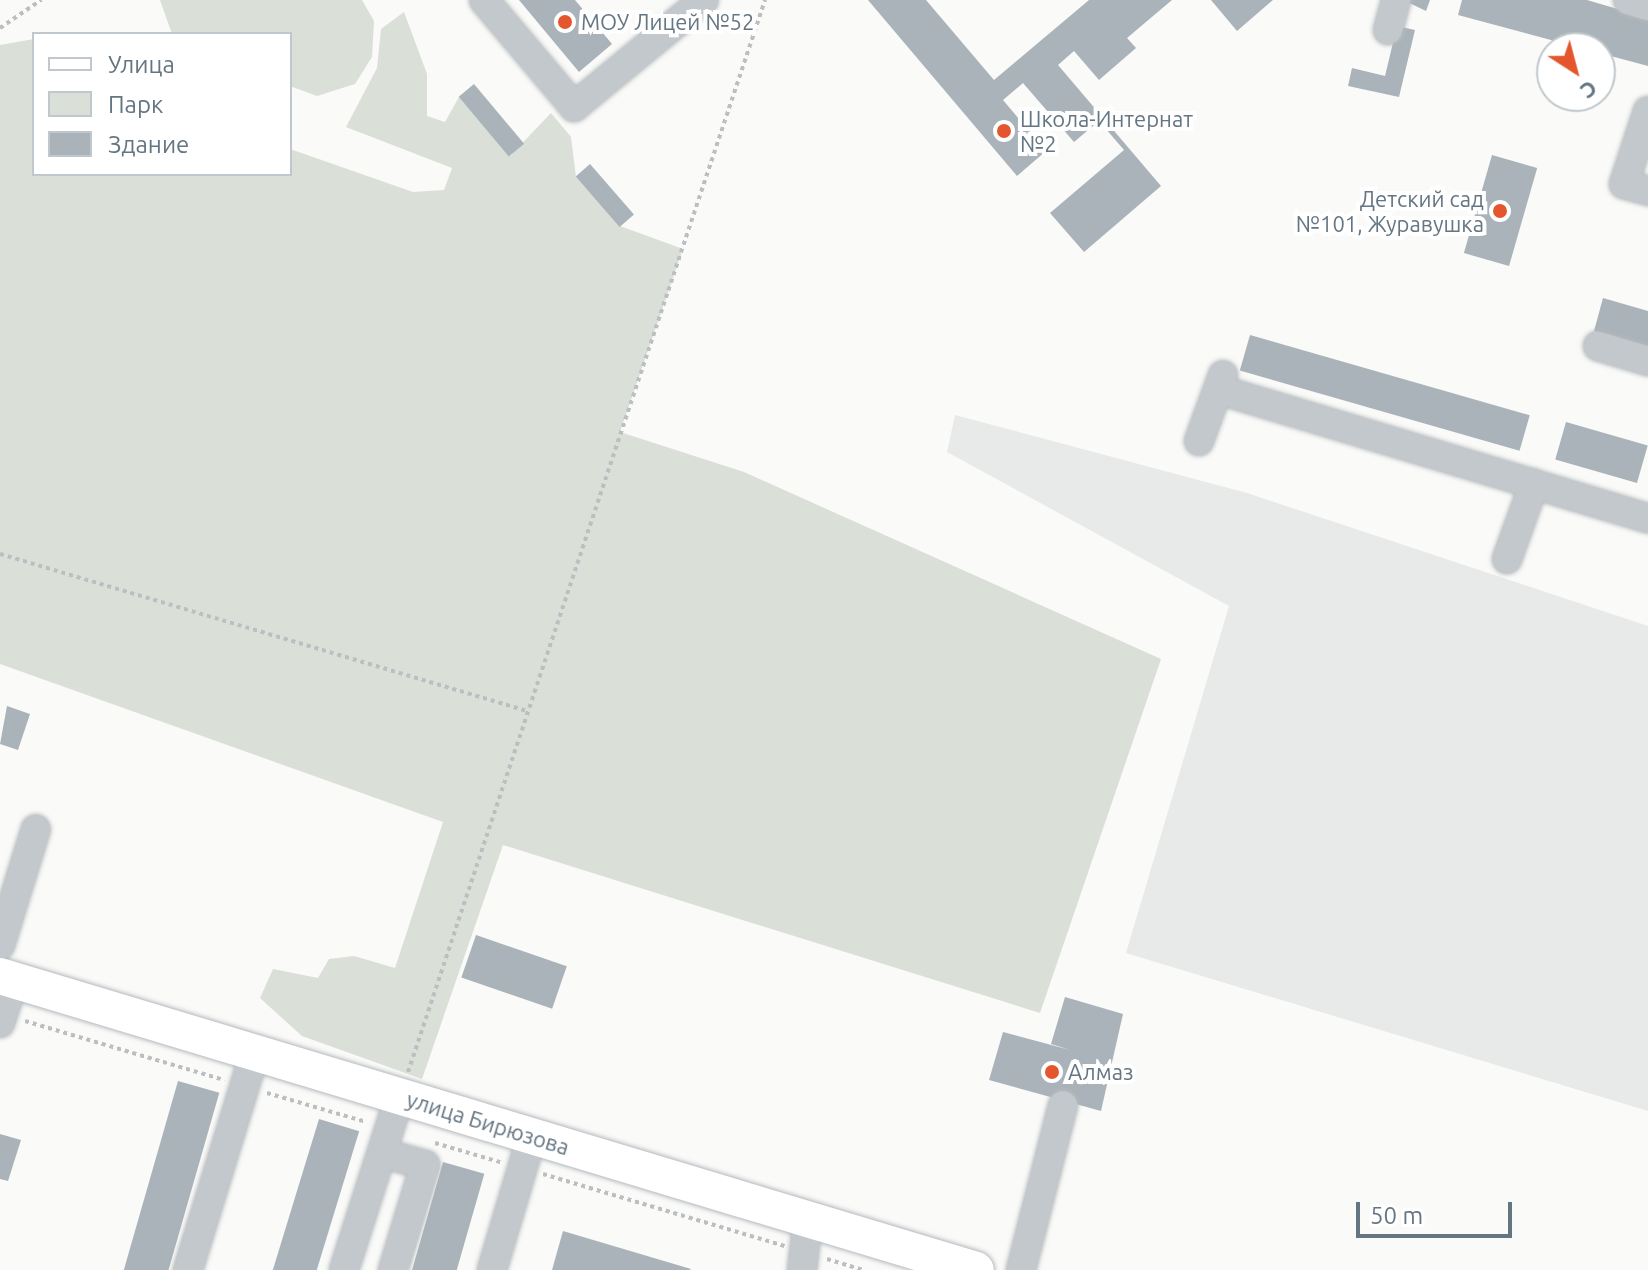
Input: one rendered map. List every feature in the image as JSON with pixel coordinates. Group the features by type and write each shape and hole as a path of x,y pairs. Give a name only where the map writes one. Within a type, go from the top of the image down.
{"main road":[{"name":"улица Бирюзова","path":"7,978 976,1270"}],"lane":[{"path":"484,0 574,107 704,0"},
{"path":"1388,30 1396,0"},
{"path":"1628,0 1648,6"},
{"path":"1648,111 1624,184 1648,191"},
{"path":"1598,346 1648,361"},
{"path":"1199,441 1222,383 1648,518"},
{"path":"1507,559 1534,484"},
{"path":"0,945 36,829"},
{"path":"0,1023 7,978"},
{"path":"188,1270 255,1052"},
{"path":"344,1270 400,1096"},
{"path":"1021,1270 1063,1105"},
{"path":"492,1270 532,1136"},
{"path":"382,1153 425,1165 393,1270"},
{"path":"802,1270 808,1219"}],"path":[{"path":"0,28 41,0"},
{"path":"400,1096 765,0"},
{"path":"0,554 527,711"}],"shaded area":[{"path":"955,415 1247,493 1648,626 1648,1111 1126,953 1229,606 947,452"}],"green space":[{"path":"160,0 362,0 374,21 372,57 355,84 317,96 292,87 292,32 171,32"},
{"path":"404,12 427,74 427,116 445,122 459,97 510,156 551,113 571,137 576,177 620,226 683,249 620,432 744,472 1161,659 1040,1013 503,845 422,1079 302,1036 260,998 273,969 318,978 329,959 354,956 395,968 443,822 0,664 0,45 32,39 32,176 292,176 292,150 413,192 444,190 452,168 346,127 377,68 381,29"}],"building":[{"name":"МОУ Лицей №52","path":"519,0 575,0 612,44 579,72"},
{"name":"Школа-Интернат №2","path":"868,0 926,0 994,80 1089,0 1172,0 1127,38 1136,48 1099,80 1074,51 1058,65 1161,186 1084,252 1050,213 1124,150 1099,121 1074,142 1023,83 1003,100 1046,151 1017,176"},
{"path":"1211,0 1273,0 1237,31"},
{"path":"1403,0 1430,0 1426,11"},
{"path":"1462,0 1587,0 1648,18 1648,66 1616,57 1616,32 1536,32 1536,36 1458,15"},
{"path":"1397,26 1415,30 1399,97 1348,86 1352,68 1385,76"},
{"path":"474,84 524,144 509,157 459,97"},
{"name":"Детский сад №101, Журавушка","path":"1492,155 1537,168 1509,266 1464,253"},
{"path":"590,164 634,215 620,227 576,176"},
{"path":"1603,298 1648,311 1648,346 1594,331"},
{"path":"1250,335 1530,415 1520,451 1240,371"},
{"path":"1566,422 1648,445 1637,483 1555,459"},
{"path":"7,706 30,714 18,750 0,744"},
{"path":"476,935 567,966 552,1009 461,978"},
{"name":"Алмаз","path":"1065,997 1123,1014 1101,1111 989,1080 1003,1032 1070,1050 1051,1044"},
{"path":"178,1081 219,1093 169,1270 124,1270"},
{"path":"319,1119 359,1131 317,1270 273,1270"},
{"path":"0,1134 21,1140 8,1181 0,1179"},
{"path":"443,1162 484,1174 457,1270 412,1270"},
{"path":"563,1231 691,1269 552,1270"}],"place":[{"name":"МОУ Лицей №52","path":"565,22"},
{"name":"Школа-Интернат №2","path":"1004,131"},
{"name":"Детский сад №101, Журавушка","path":"1500,211"},
{"name":"Алмаз","path":"1052,1072"}]}
